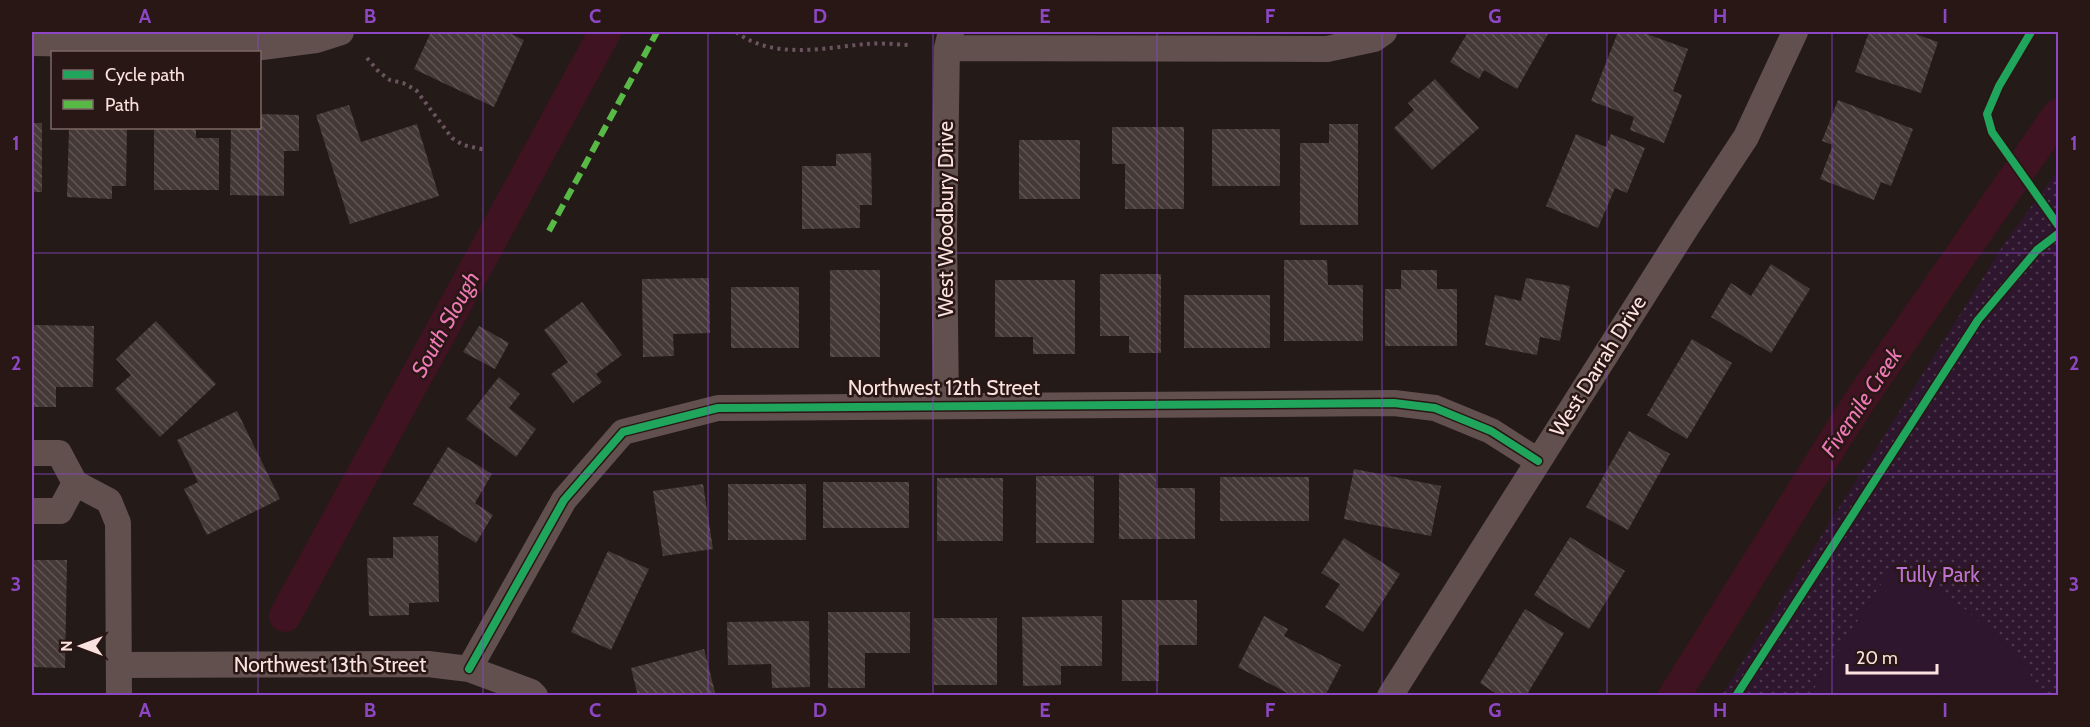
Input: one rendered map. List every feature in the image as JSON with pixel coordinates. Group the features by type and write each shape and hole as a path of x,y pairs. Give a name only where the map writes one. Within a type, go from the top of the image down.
{"street":[{"path":"32,43 262,46 316,40 341,32"},
{"path":"949,40 1328,49 1374,39 1384,32"},
{"name":"West Darrah Drive","path":"1390,696 1538,460 1746,137 1795,32"},
{"name":"West Woodbury Drive","path":"946,406 944,234 949,40"},
{"name":"Northwest 12th Street","path":"470,669 564,500 623,432 718,408 1394,403 1435,408 1491,431 1538,460"},
{"path":"32,453 59,453 75,483 109,501 118,523 119,696"},
{"path":"32,511 60,511 75,483"},
{"name":"Northwest 13th Street","path":"119,665 428,664 470,669 531,692 535,696"}],"path":[{"path":"736,32 743,37 778,49 822,51 868,44 908,45"},
{"path":"367,58 379,72 390,80 403,83 416,90 452,138 464,145 486,150"}],"green space":[{"name":"Tully Park","path":"2058,170 2058,695 1721,696 2006,241"},
{"path":"1894,564 1927,582 1969,612 2025,666 2043,695 1810,695"}],"building":[{"path":"431,32 507,32 524,40 494,107 414,69"},
{"path":"1468,32 1544,32 1548,34 1517,89 1484,70 1479,79 1450,62"},
{"path":"1618,32 1641,32 1688,49 1673,91 1682,95 1664,143 1630,130 1634,117 1591,101"},
{"path":"1869,32 1909,32 1938,42 1921,93 1855,72"},
{"path":"1435,79 1479,128 1432,170 1394,128 1414,110 1408,103"},
{"path":"1838,100 1913,129 1891,186 1881,182 1874,200 1820,179 1833,145 1822,141"},
{"path":"349,105 361,142 417,124 439,196 350,224 316,115"},
{"path":"261,114 299,115 299,151 284,151 284,196 230,195 231,129 261,129"},
{"path":"32,123 42,123 42,192 32,192"},
{"path":"1329,124 1358,124 1358,225 1300,225 1300,143 1329,143"},
{"path":"1112,127 1184,127 1184,209 1125,209 1125,164 1112,164"},
{"path":"69,129 127,129 126,186 112,186 112,199 67,197"},
{"path":"154,129 196,129 196,138 219,138 219,190 154,190"},
{"path":"1212,129 1280,129 1280,186 1212,186"},
{"path":"1576,134 1606,147 1611,134 1645,148 1627,193 1615,188 1598,228 1546,206"},
{"path":"1019,140 1080,140 1080,199 1019,199"},
{"path":"871,153 872,205 860,205 860,228 802,229 802,166 836,166 836,154"},
{"path":"1284,260 1327,260 1328,285 1363,285 1363,341 1284,341"},
{"path":"1771,264 1810,289 1771,353 1711,317 1731,283 1751,296"},
{"path":"830,270 880,270 880,357 830,357"},
{"path":"1401,270 1437,270 1437,289 1457,289 1457,346 1385,346 1385,289 1401,289"},
{"path":"1100,274 1161,274 1161,353 1129,353 1129,336 1100,336"},
{"path":"709,278 710,333 673,334 674,356 643,357 642,279"},
{"path":"1526,278 1570,286 1560,341 1540,337 1537,355 1485,345 1495,295 1521,301"},
{"path":"995,280 1075,280 1075,354 1033,354 1033,337 995,337"},
{"path":"731,287 799,287 799,348 731,348"},
{"path":"1184,295 1270,295 1270,348 1184,348"},
{"path":"582,302 622,355 596,374 602,382 573,403 551,374 568,362 544,330"},
{"path":"156,321 216,384 160,437 115,389 131,375 116,359"},
{"path":"32,325 94,326 93,387 56,387 56,407 32,407"},
{"path":"479,326 509,343 495,369 463,352"},
{"path":"1692,339 1732,363 1687,439 1647,415"},
{"path":"499,377 520,394 509,408 536,429 516,457 466,419"},
{"path":"237,411 280,499 207,535 184,489 198,482 177,440"},
{"path":"1629,431 1670,454 1628,530 1586,507"},
{"path":"448,447 492,474 475,503 493,515 476,543 413,504"},
{"path":"1354,469 1441,486 1431,536 1344,519"},
{"path":"1119,473 1156,473 1156,488 1195,488 1195,539 1119,539"},
{"path":"1036,476 1094,476 1094,543 1036,543"},
{"path":"1220,477 1309,477 1309,521 1220,521"},
{"path":"937,478 1003,478 1003,541 937,541"},
{"path":"823,482 909,482 909,528 823,528"},
{"path":"703,484 713,549 663,556 653,491"},
{"path":"728,484 806,484 806,540 728,540"},
{"path":"438,536 439,602 409,603 409,615 369,616 367,558 393,558 393,537"},
{"path":"1570,537 1625,571 1589,629 1534,595"},
{"path":"1344,538 1400,574 1363,632 1325,607 1340,584 1321,573"},
{"path":"608,551 649,569 611,650 571,632"},
{"path":"32,560 67,560 65,668 32,667"},
{"path":"1122,600 1197,600 1197,645 1159,645 1159,681 1122,681"},
{"path":"1525,609 1564,633 1526,696 1500,696 1480,683"},
{"path":"828,612 910,612 910,653 865,653 865,688 828,688"},
{"path":"1102,616 1102,666 1061,666 1061,685 1023,686 1022,617"},
{"path":"1264,616 1288,629 1284,636 1341,665 1325,696 1293,696 1238,667"},
{"path":"934,618 997,618 997,685 934,685"},
{"path":"809,621 810,687 772,688 771,664 728,665 727,622"},
{"path":"704,649 716,696 638,696 631,668"}],"waterway":[{"name":"South Slough","path":"285,616 605,32"},
{"name":"Fivemile Creek","path":"1674,696 1858,403 2058,115"}],"marked path":[{"path":"549,231 657,32"}],"cycle path":[{"path":"2031,32 1999,86 1987,114 1992,132 2058,225"},
{"path":"1736,696 1978,320 2037,250 2058,234"},
{"path":"469,669 564,500 623,432 718,408 1394,403 1435,408 1491,431 1538,461"}]}
